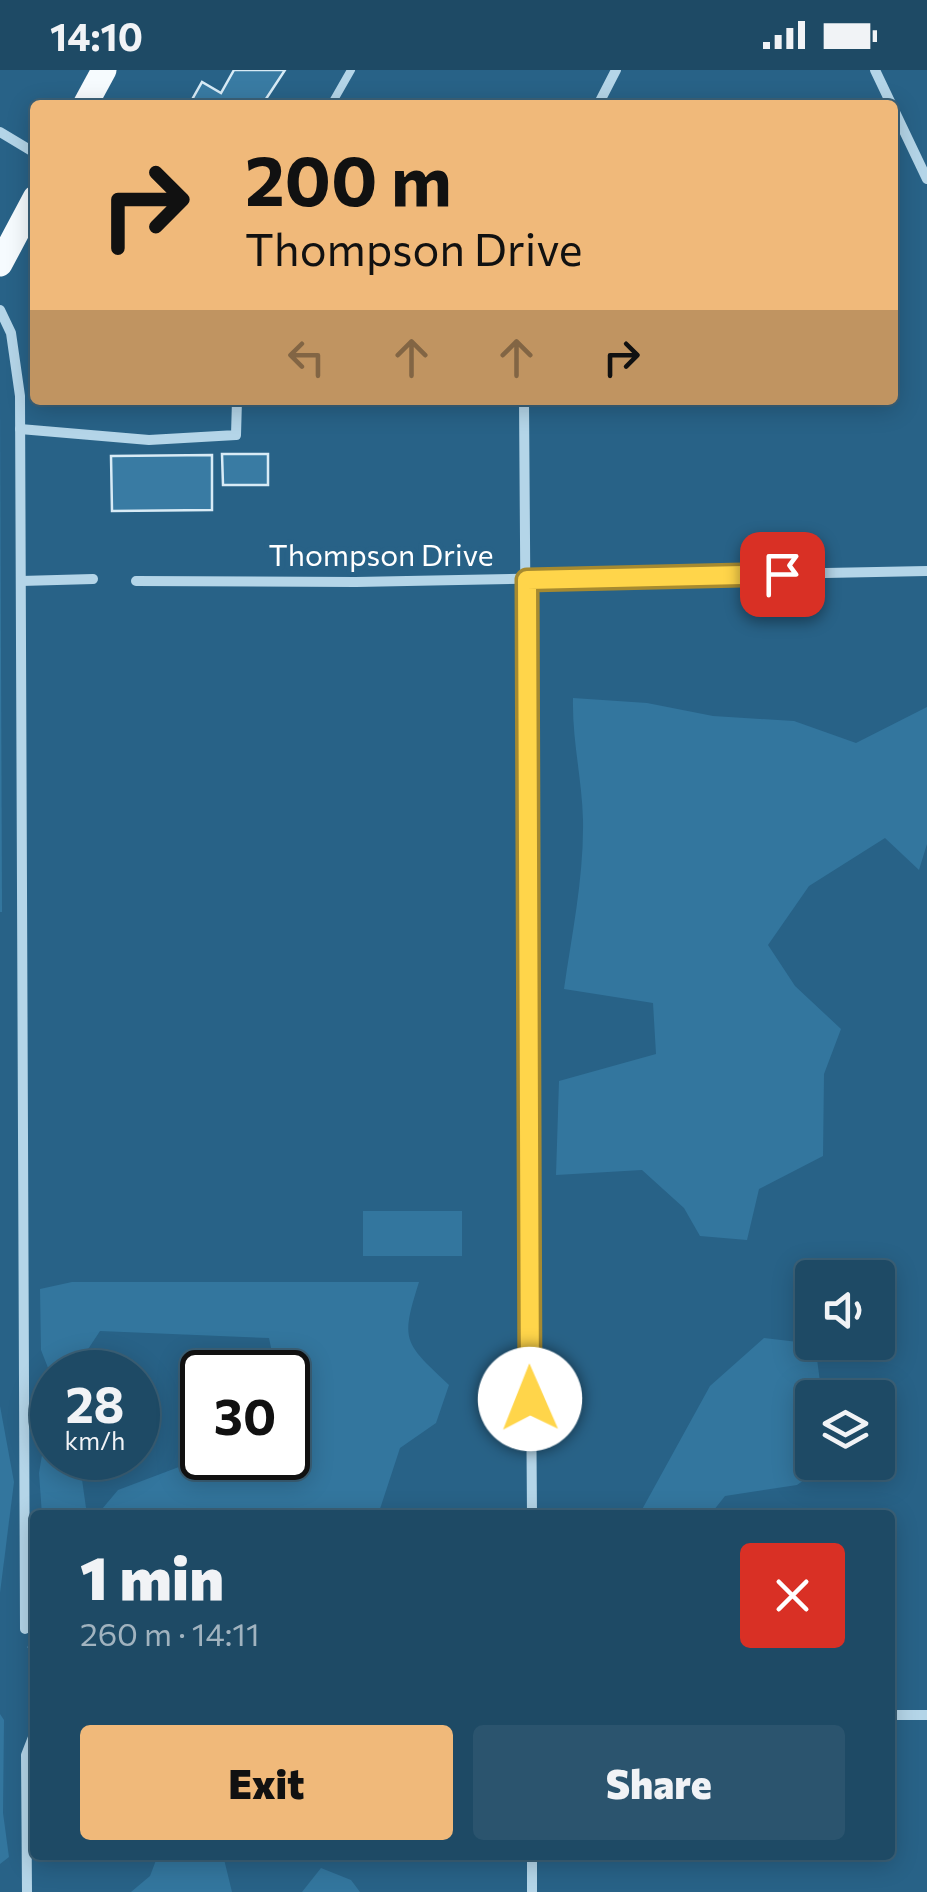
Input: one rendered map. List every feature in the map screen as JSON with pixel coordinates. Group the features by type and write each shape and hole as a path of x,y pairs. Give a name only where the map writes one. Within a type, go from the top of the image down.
{"main road":[{"path":"88,100 104,70"},
{"path":"0,264 30,207"}],"street":[{"path":"601,100 616,70"},
{"path":"876,70 890,100"},
{"path":"898,117 927,178"},
{"path":"0,132 30,149"},
{"path":"0,310 11,333 20,429 25,1628"},
{"path":"20,429 148,440 236,436 236,405"},
{"path":"524,405 532,1510"},
{"name":"Thompson Drive","path":"136,581 527,580 927,571"},
{"path":"21,581 92,580"},
{"path":"895,1716 927,1714"},
{"path":"28,1892 26,1755 30,1742"},
{"path":"532,1860 532,1892"}],"lane":[{"path":"335,100 351,70"}],"shaded area":[{"path":"0,395 2,912 0,912"},
{"path":"573,698 647,703 713,716 794,721 856,743 927,707 927,844 919,870 885,838 809,886 768,945 795,986 841,1029 824,1074 823,1156 759,1189 747,1240 700,1236 684,1208 642,1170 556,1175 559,1081 656,1054 653,1003 564,989 583,841"},
{"path":"363,1211 462,1211 462,1256 363,1256"},
{"path":"72,1282 419,1282 409,1317 410,1340 449,1385 436,1423 400,1448 380,1510 101,1510 118,1490 144,1480 160,1480 160,1474 180,1467 180,1480 310,1480 310,1350 271,1350 269,1338 100,1331 87,1350 41,1350 40,1289"},
{"path":"764,1338 795,1342 795,1360 817,1360 820,1380 795,1380 795,1480 804,1480 797,1485 725,1496 714,1510 642,1510 710,1386"},
{"path":"0,1406 14,1482 0,1593"},
{"path":"40,1480 82,1480 86,1510 42,1510"},
{"path":"0,1714 4,1720 3,1813 9,1857 0,1864"},
{"path":"156,1860 224,1860 232,1892 131,1892 150,1876"},
{"path":"321,1868 351,1880 360,1892 302,1892"}],"building":[{"path":"234,70 285,70 265,100 192,100 202,82 221,93"},
{"path":"222,454 268,454 268,485 223,485"},
{"path":"212,455 212,510 112,511 111,456"}],"route":[{"path":"530,1399 527,580 782,574"}]}
